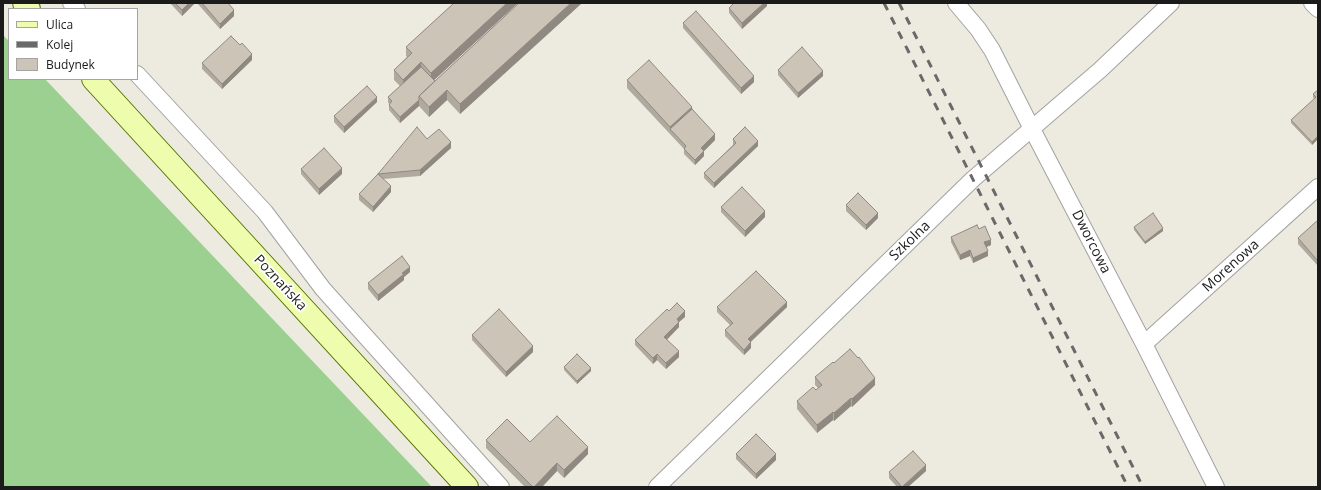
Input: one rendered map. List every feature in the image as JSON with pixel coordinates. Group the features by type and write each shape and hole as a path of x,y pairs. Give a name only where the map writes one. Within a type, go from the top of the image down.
{"main road":[{"name":"Poznańska","path":"94,80 467,487"}],"street":[{"name":"Dworcowa","path":"956,3 978,29 992,50 1216,487"},
{"name":"Szkolna","path":"657,487 973,179 1100,70 1171,3"},
{"path":"1312,3 1318,9"},
{"path":"138,75 265,212 324,290 501,487"},
{"name":"Morenowa","path":"1144,344 1318,188"},
{"path":"446,464 464,447"}],"green space":[{"path":"3,35 8,40 8,80 46,80 432,487 3,487"}],"building":[{"path":"175,3 189,3 182,10"},
{"path":"202,3 228,3 234,10 220,24"},
{"path":"454,3 507,3 431,73 421,62 403,80 394,70 412,53 406,47"},
{"path":"519,3 571,3 460,104 447,90 429,107 419,96"},
{"path":"734,3 764,3 742,23 729,8"},
{"path":"696,11 754,76 741,88 683,23"},
{"path":"231,36 240,45 242,43 252,54 222,84 202,63"},
{"path":"802,47 823,71 798,93 778,70"},
{"path":"649,60 692,107 670,127 627,80"},
{"path":"421,67 435,81 419,96 419,100 400,117 389,105 392,101 388,97"},
{"path":"367,86 377,97 344,127 334,116"},
{"path":"1318,90 1318,136 1312,142 1291,120 1316,97 1313,94"},
{"path":"692,109 715,134 701,148 704,151 695,160 684,149 686,146 670,129"},
{"path":"417,127 427,139 439,129 451,142 420,170 378,174"},
{"path":"745,127 758,141 714,183 704,173 736,143 733,139"},
{"path":"324,148 342,168 319,189 301,169"},
{"path":"378,174 391,186 373,207 359,194"},
{"path":"742,187 765,211 745,231 721,207"},
{"path":"858,193 878,213 866,225 846,205"},
{"path":"1153,213 1163,228 1145,242 1134,227"},
{"path":"1318,220 1318,261 1298,238"},
{"path":"977,225 979,229 985,226 991,240 984,242 988,251 973,258 970,250 960,255 951,237"},
{"path":"402,256 410,267 402,273 404,274 378,295 368,283"},
{"path":"756,271 787,302 748,339 751,342 744,350 725,330 733,323 717,307"},
{"path":"677,303 685,311 677,319 679,322 664,337 679,351 666,363 657,354 653,358 635,340 667,309 669,311"},
{"path":"499,309 533,346 506,372 472,335"},
{"path":"850,349 858,358 859,357 875,378 852,399 851,398 817,425 797,401 813,387 816,390 822,385 815,377"},
{"path":"577,354 591,368 577,381 564,367"},
{"path":"557,416 588,447 564,470 557,463 534,487 486,440 507,419 530,442"},
{"path":"756,434 776,454 756,474 736,454"},
{"path":"913,451 926,465 902,487 889,472"}],"railway":[{"path":"884,3 1128,487"},
{"path":"899,3 1143,487"}]}
